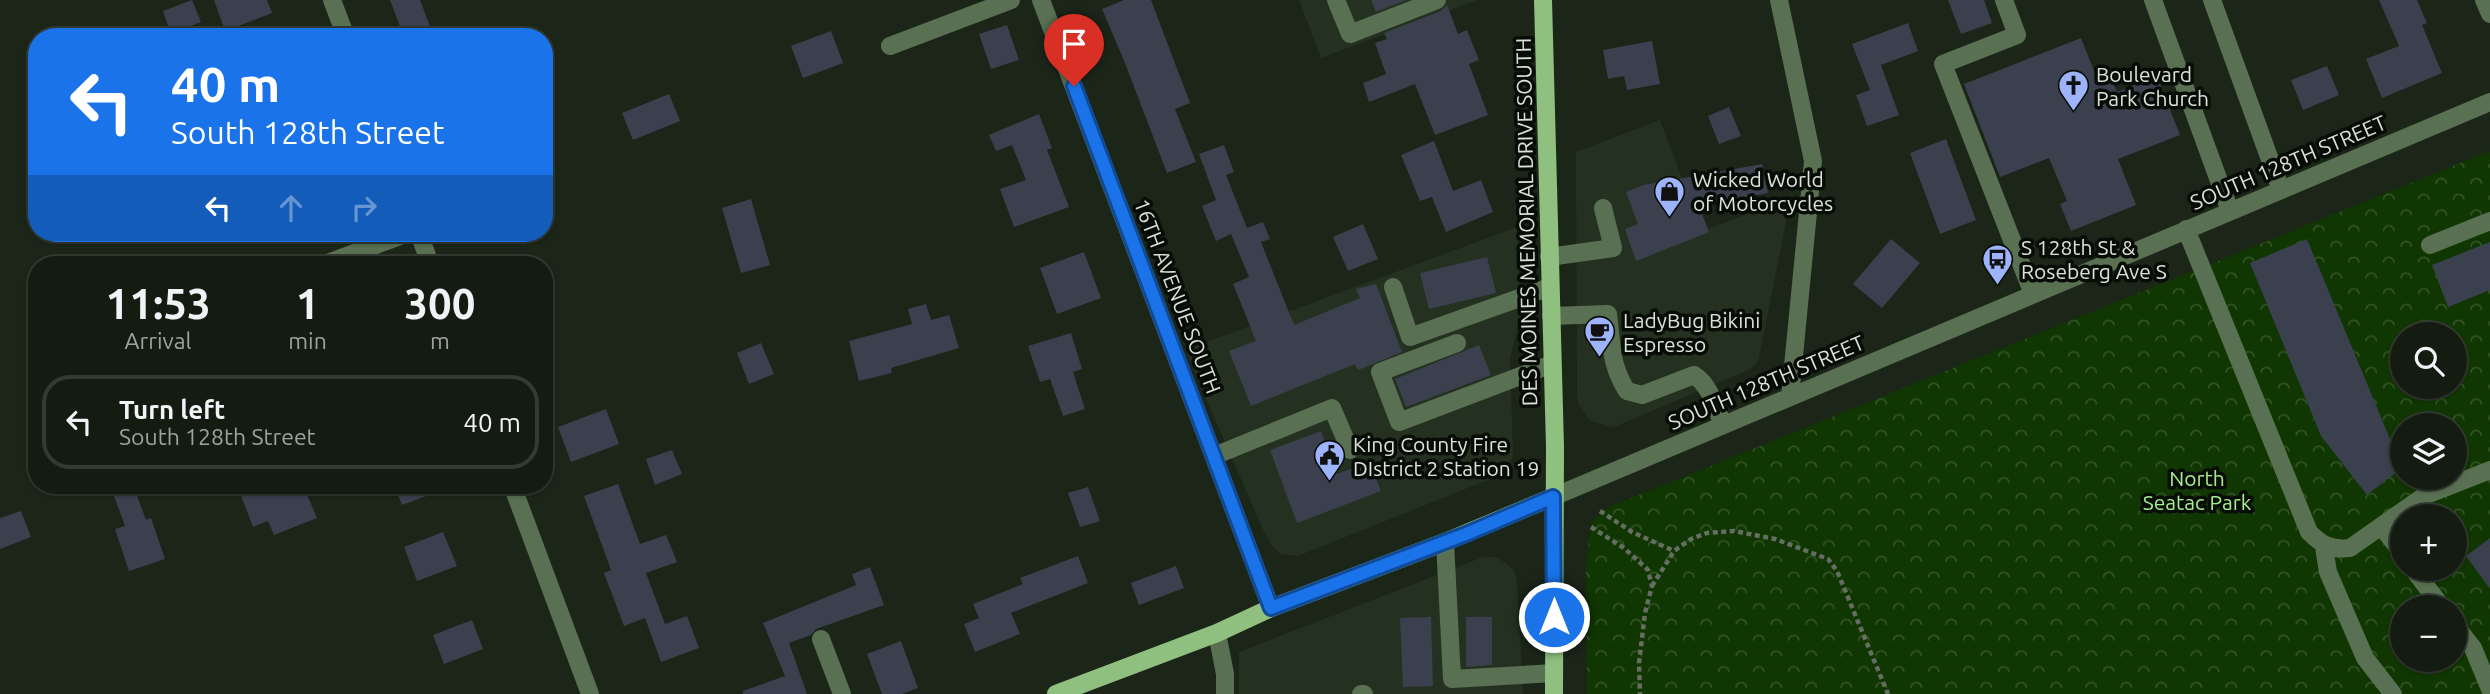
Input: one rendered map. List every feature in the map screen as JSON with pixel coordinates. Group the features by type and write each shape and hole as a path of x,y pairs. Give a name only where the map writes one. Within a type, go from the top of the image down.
{"main road":[{"name":"DES MOINES MEMORIAL DRIVE SOUTH","path":"1543,0 1555,447 1554,694"},
{"name":"SOUTH 128TH STREET","path":"1056,694 1217,633 1271,608 1445,542 1553,497"}],"street":[{"path":"332,0 343,28"},
{"path":"890,46 1011,0"},
{"name":"16TH AVENUE SOUTH","path":"1041,0 1271,608"},
{"path":"1336,0 1350,34 1437,0"},
{"path":"1779,0 1813,161 1790,397"},
{"path":"2004,0 2017,35 1942,64 2033,294"},
{"path":"2153,0 2230,211"},
{"path":"2212,0 2281,190"},
{"path":"2484,0 2490,14"},
{"name":"SOUTH 128TH STREET","path":"1553,497 2490,102"},
{"path":"1549,257 1613,248 1603,208"},
{"path":"2430,245 2490,221"},
{"path":"2186,229 2309,532 2325,547 2336,550 2350,548 2424,496 2490,470"},
{"path":"346,256 384,242"},
{"path":"1392,287 1410,337 1550,287"},
{"path":"1551,316 1608,314 1612,362 1627,391 1642,395 1694,375 1700,378 1709,391 1723,425"},
{"path":"1457,343 1380,372 1399,422 1552,364"},
{"path":"1214,456 1332,408 1350,450"},
{"path":"515,494 590,694"},
{"path":"2381,526 2390,537"},
{"path":"1445,542 1452,679 1554,673"},
{"path":"2325,547 2328,572 2365,658 2393,694"},
{"path":"2422,581 2433,595"},
{"path":"1217,633 1225,674 1225,694"},
{"path":"821,639 842,694"},
{"path":"2467,640 2473,648 2490,689"}],"path":[{"path":"1600,512 1632,532 1674,551"},
{"path":"1591,527 1640,560 1648,570 1652,586"},
{"path":"1640,694 1639,663 1645,613 1652,586 1674,551 1691,539 1707,533 1734,531 1775,539 1828,559 1837,570 1888,694"}],"shaded area":[{"path":"1299,0 1477,0 1321,58"},
{"path":"1660,120 1702,231 1791,198 1758,362 1749,370 1614,427 1590,421 1579,406 1577,395 1576,152"},
{"path":"1517,227 1521,314 1510,359 1513,455 1509,464 1498,476 1298,556 1281,554 1272,546 1264,532 1185,350"},
{"path":"1483,557 1494,557 1505,562 1513,569 1517,579 1523,694 1239,694 1239,652"}],"green space":[{"name":"North Seatac Park","path":"2490,151 2490,694 1587,694 1586,566 1591,522 1609,507"}],"building":[{"path":"192,0 201,22 186,28 169,28 163,11"},
{"path":"214,0 267,0 272,13 233,28 224,28"},
{"path":"390,0 420,0 431,28 401,28"},
{"path":"1124,0 1151,0 1190,103 1175,109 1196,162 1167,173 1102,9"},
{"path":"1371,0 1406,0 1376,12"},
{"path":"1948,0 1984,0 1992,23 1961,34"},
{"path":"2379,0 2417,0 2427,23 2422,25 2442,73 2382,98 2366,59 2399,46"},
{"path":"1447,5 1458,34 1467,30 1479,60 1469,64 1488,115 1435,135 1415,84 1369,102 1363,83 1386,74 1375,43 1387,39 1384,33 1441,11"},
{"path":"1908,23 1918,51 1881,65 1899,115 1867,126 1856,95 1870,90 1852,44"},
{"path":"1007,25 1019,60 991,69 979,34"},
{"path":"831,31 843,63 803,78 791,46"},
{"name":"Boulevard Park Church","path":"2081,38 2098,81 2110,76 2117,92 2157,76 2180,135 2118,159 2136,205 2071,231 2060,204 2067,201 2049,158 2000,177 1964,84"},
{"path":"1652,41 1660,84 1627,90 1624,76 1608,79 1603,50"},
{"path":"2327,66 2339,95 2303,110 2291,80"},
{"path":"669,94 680,121 633,140 622,113"},
{"path":"1729,107 1741,136 1719,144 1708,116"},
{"path":"1039,114 1052,148 1047,150 1069,207 1014,227 1000,189 1026,180 1012,145 996,151 989,135"},
{"path":"1946,139 1976,220 1940,234 1910,153"},
{"path":"1434,141 1453,191 1481,180 1493,212 1446,232 1432,197 1420,201 1401,155"},
{"path":"1224,145 1234,172 1226,175 1247,228 1263,222 1270,239 1261,242 1294,325 1360,298 1356,289 1376,284 1402,352 1358,370 1355,364 1251,406 1229,351 1256,341 1233,284 1249,277 1231,234 1216,241 1202,206 1216,200 1199,154"},
{"path":"1762,164 1768,193 1699,206 1709,232 1636,261 1625,229 1638,224 1626,192 1644,185"},
{"path":"751,199 770,265 741,273 722,208"},
{"path":"1363,224 1378,259 1348,271 1333,237"},
{"path":"1891,239 1920,263 1882,308 1853,284"},
{"path":"2307,239 2390,439 2390,477 2367,495 2321,436 2250,263"},
{"path":"2490,242 2490,290 2448,307 2432,265"},
{"path":"1084,252 1101,298 1057,314 1040,268"},
{"path":"1487,257 1496,293 1429,309 1420,273"},
{"path":"926,304 931,320 949,315 959,348 891,368 892,373 859,381 849,341 912,324 908,309"},
{"path":"1071,333 1082,369 1073,372 1085,409 1063,416 1050,379 1040,382 1028,346"},
{"path":"761,343 774,374 749,384 737,353"},
{"path":"1479,345 1491,375 1406,407 1395,379"},
{"path":"606,409 619,444 571,462 558,427"},
{"name":"King County Fire DIstrict 2 Station 19","path":"1321,431 1337,474 1370,462 1381,491 1297,523 1270,450"},
{"path":"672,450 682,474 655,485 646,459"},
{"path":"618,484 640,544 666,535 677,562 646,573 665,624 687,616 699,648 661,662 645,618 624,626 604,573 611,570 584,496"},
{"path":"1088,487 1100,521 1080,527 1068,493"},
{"path":"113,494 136,494 146,520 151,518 165,559 129,571 115,529 125,526"},
{"path":"240,494 307,494 317,518 274,535 268,521 253,527"},
{"path":"398,494 431,494 402,505"},
{"path":"21,511 31,537 0,549 0,518"},
{"path":"443,532 457,566 417,581 404,547"},
{"path":"2490,538 2490,589 2467,557"},
{"path":"1078,556 1088,583 1011,613 1020,634 975,652 964,624 979,618 973,604 1023,584 1020,578"},
{"path":"1176,566 1184,588 1139,605 1131,583"},
{"path":"870,567 884,605 816,629 811,635 789,643 807,694 743,694 743,691 785,676 763,623 856,585 852,574"},
{"path":"1431,617 1433,686 1403,687 1400,618"},
{"path":"1466,617 1492,617 1492,665 1466,667"},
{"path":"472,620 483,649 444,664 433,635"},
{"path":"901,641 918,688 902,694 882,694 867,654"}],"place":[{"name":"Boulevard Park Church","path":"2073,113"},
{"name":"Wicked World of Motorcycles","path":"1670,218"},
{"name":"S 128th St & Roseberg Ave S","path":"1998,286"},
{"name":"LadyBug Bikini Espresso","path":"1600,359"},
{"name":"King County Fire DIstrict 2 Station 19","path":"1330,483"}],"route":[{"path":"1074,86 1271,608 1466,534 1553,497 1554,617"}]}
